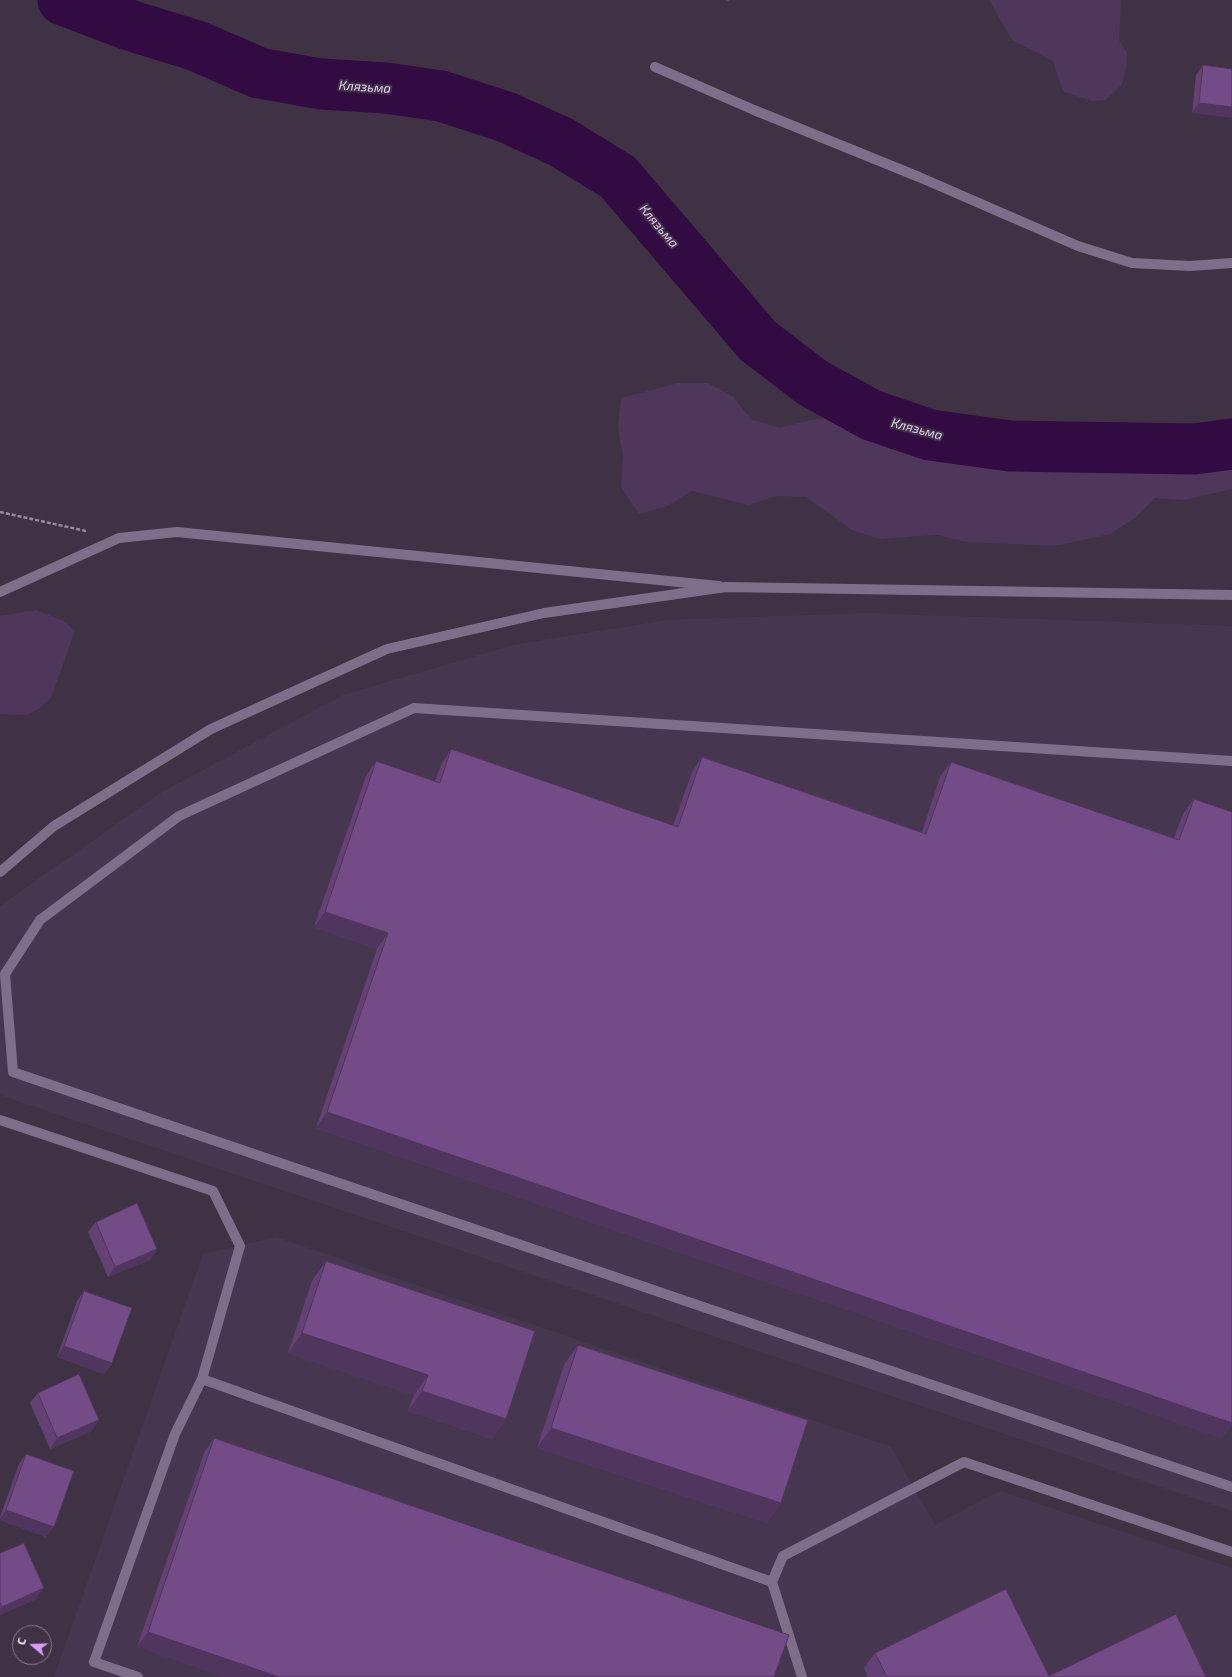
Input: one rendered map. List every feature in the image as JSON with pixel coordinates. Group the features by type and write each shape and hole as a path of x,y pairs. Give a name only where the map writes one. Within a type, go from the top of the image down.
{"street":[{"path":"655,67 754,110 919,177 1078,246 1132,263 1190,266 1232,263"},
{"path":"0,592 119,538 177,532 726,587 1232,595"},
{"path":"0,872 54,826 211,729 387,649 544,613 726,587"},
{"path":"1232,761 414,708 179,816 40,920 5,974 13,1072 1232,1487"},
{"path":"0,1120 213,1191 240,1246 202,1379 175,1434 94,1662 138,1677"},
{"path":"202,1379 772,1582"},
{"path":"802,1677 772,1582 783,1556 964,1462 1232,1552"}],"path":[{"path":"0,512 119,538"}],"shaded area":[{"path":"989,0 1121,0 1119,40 1127,53 1126,68 1122,85 1105,100 1091,101 1063,91 1053,61 1012,40"},
{"path":"678,383 708,383 733,397 751,419 779,428 811,420 841,416 904,439 962,454 992,458 1023,456 1082,459 1109,467 1170,471 1232,458 1232,489 1184,500 1155,498 1135,518 1110,534 1055,546 966,542 938,535 879,539 852,530 806,497 776,496 749,505 692,491 667,506 639,514 621,487 623,456 618,427 621,398"},
{"path":"36,610 64,621 75,631 51,698 40,708 27,715 0,714 0,616"},
{"path":"866,613 1232,626 1232,1511 0,1095 0,906 162,792 343,695 513,645 667,620"},
{"path":"276,1237 891,1447 935,1525 999,1491 1232,1568 1232,1677 54,1677 203,1254"}],"building":[{"path":"1203,65 1232,69 1232,107 1199,103"},
{"path":"451,749 678,827 702,757 926,834 951,762 1179,840 1194,799 1232,812 1232,1423 327,1112 388,933 325,912 376,761 440,783"},
{"path":"137,1203 157,1249 115,1267 96,1222"},
{"path":"326,1261 535,1331 506,1419 422,1391 428,1375 302,1333"},
{"path":"84,1291 132,1308 112,1363 64,1346"},
{"path":"578,1345 808,1420 781,1503 551,1428"},
{"path":"79,1374 99,1420 57,1438 38,1393"},
{"path":"214,1438 789,1635 774,1677 279,1677 148,1632"},
{"path":"26,1454 74,1471 54,1527 6,1510"},
{"path":"24,1543 44,1588 2,1607 0,1602 0,1553"},
{"path":"1006,1589 1049,1676 1176,1614 1206,1677 887,1677 875,1653"}],"waterway":[{"name":"Клязьма","path":"63,0 129,25 197,46 259,73 321,84 386,88 441,96 506,117 561,142 618,177 758,341 813,383 871,415 930,435 1010,446 1194,449 1232,444"}]}
